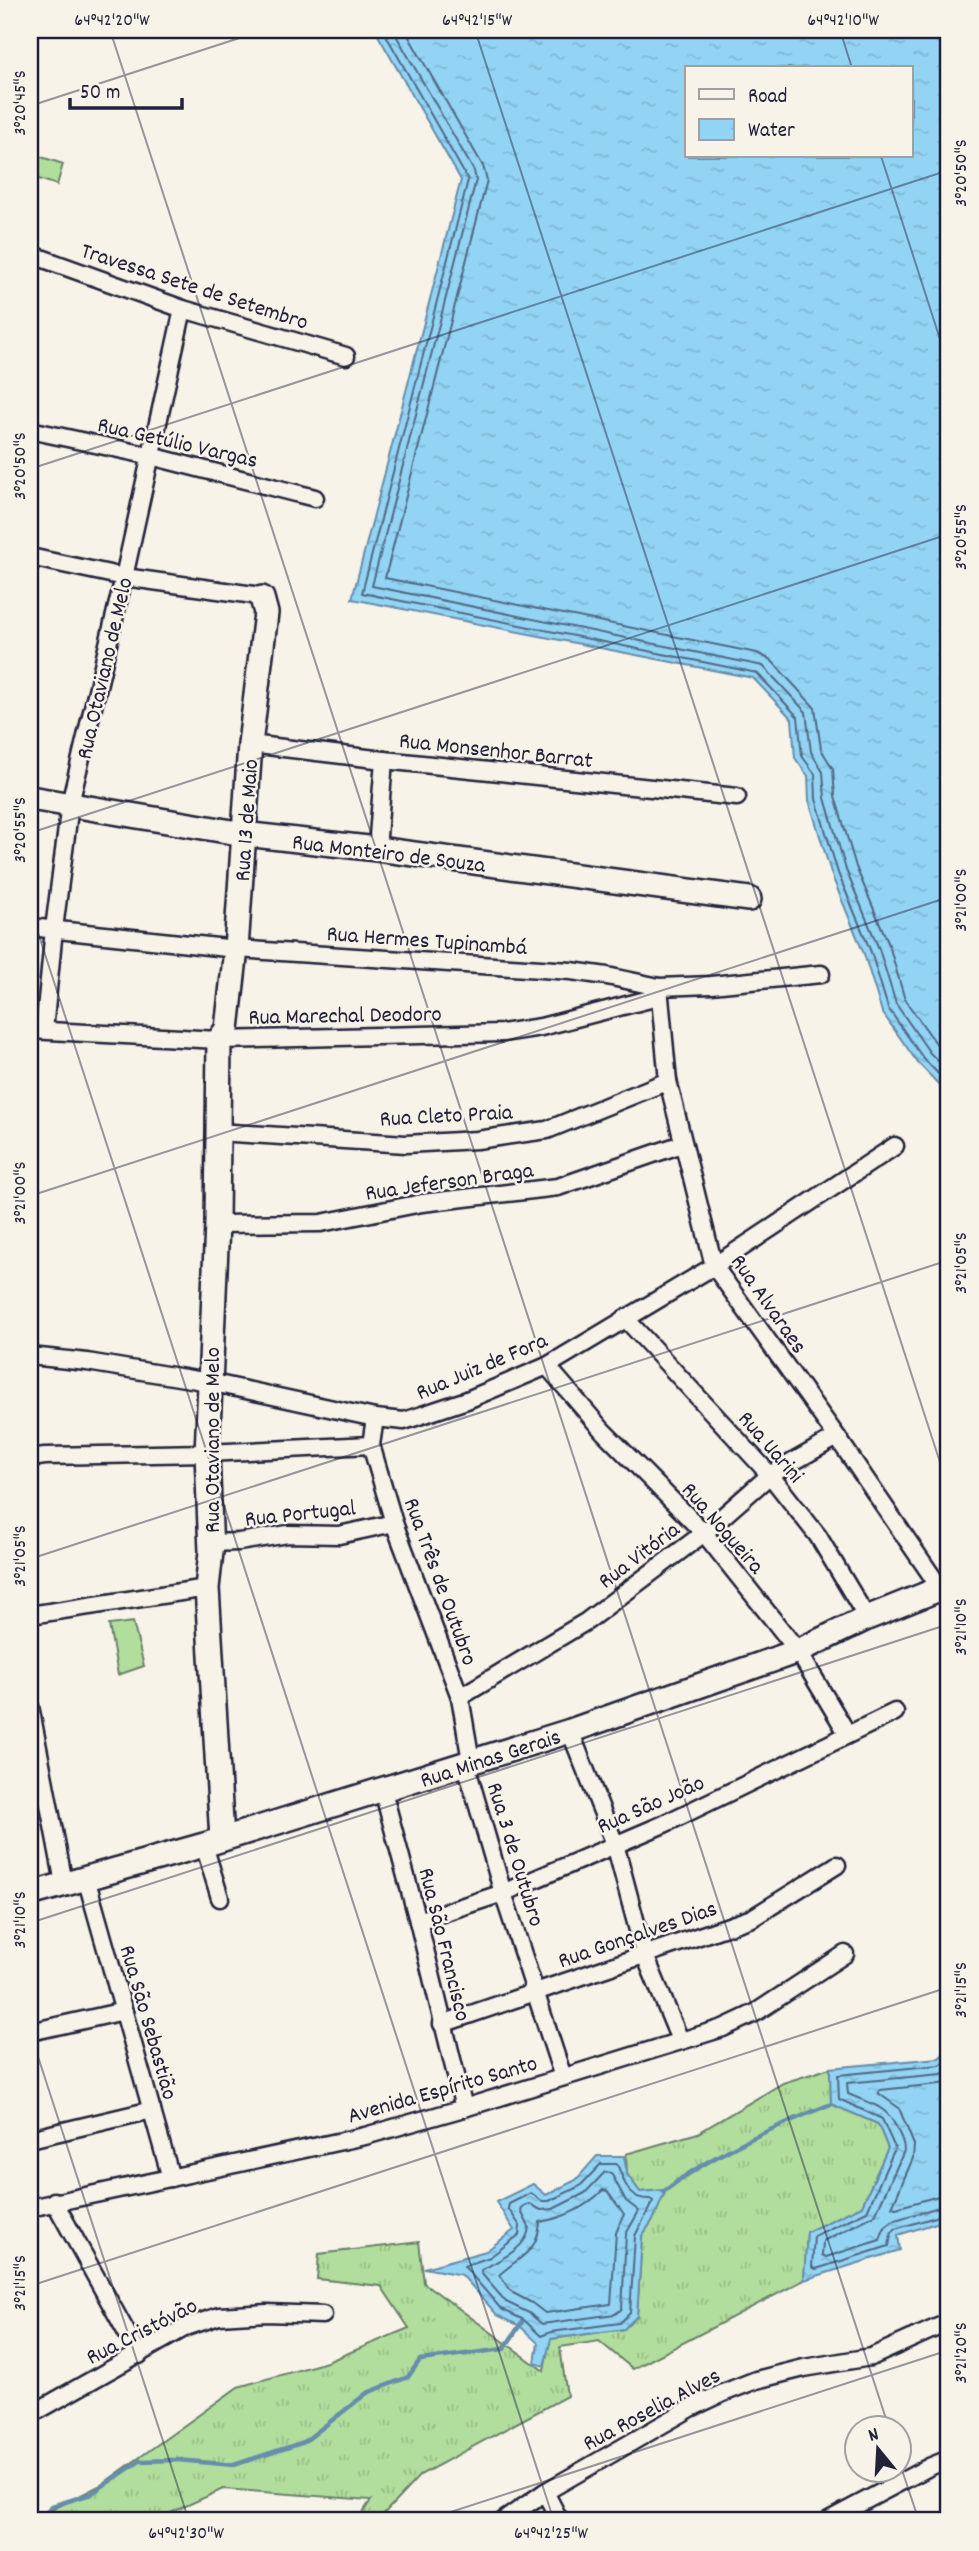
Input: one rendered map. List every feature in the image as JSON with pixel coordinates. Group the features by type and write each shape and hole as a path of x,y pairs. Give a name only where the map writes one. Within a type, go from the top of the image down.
{"street":[{"name":"Travessa Sete de Setembro","path":"30,254 183,309 346,356"},
{"name":"Rua Otaviano de Melo","path":"37,1030 54,929 70,804 124,577 183,309"},
{"name":"Rua Getúlio Vargas","path":"30,430 151,456 315,498"},
{"path":"30,557 124,577 254,594 262,598"},
{"name":"Rua 13 de Maio","path":"219,1040 227,1029 236,949 250,744 266,613 262,598"},
{"name":"Rua Monsenhor Barrat","path":"250,744 737,797"},
{"path":"377,849 384,760"},
{"name":"Rua Monteiro de Souza","path":"30,798 244,834 377,849 749,900"},
{"name":"Rua Hermes Tupinambá","path":"30,927 236,949 571,971 607,976 659,992 821,974"},
{"name":"Rua Marechal Deodoro","path":"37,1030 219,1040 502,1033 541,1027 659,992"},
{"name":"Rua Alvaraes","path":"659,992 668,1082 713,1266 837,1437 944,1595"},
{"name":"Rua Otaviano de Melo","path":"213,1842 207,1588 211,1543 207,1453 217,1224 219,1040"},
{"name":"Rua Cleto Praia","path":"217,1132 406,1143 477,1140 547,1130 668,1082"},
{"name":"Rua Jeferson Braga","path":"217,1224 321,1223 422,1203 558,1187 682,1144"},
{"name":"Rua Juiz de Fora","path":"30,1356 87,1362 209,1382 375,1418 404,1421 467,1400 547,1366 713,1266 895,1146"},
{"name":"Rua Uarini","path":"625,1318 770,1475 818,1536 867,1618"},
{"name":"Rua Nogueira","path":"547,1366 603,1432 704,1532 798,1651 847,1733"},
{"name":"Rua Três de Outubro","path":"375,1418 371,1445 394,1522 460,1697 469,1763"},
{"name":"Rua Vitória","path":"460,1697 587,1620 704,1532 770,1475 837,1437"},
{"path":"30,1458 371,1445"},
{"name":"Rua Portugal","path":"211,1543 288,1534 339,1535 394,1522"},
{"path":"30,1615 207,1588"},
{"name":"Rua Minas Gerais","path":"30,1894 383,1791 570,1731 798,1651 867,1618 944,1595"},
{"name":"Rua São Sebastião","path":"30,1706 75,1880 124,2011 171,2178"},
{"name":"Rua São João","path":"418,1921 503,1892 664,1824 895,1712"},
{"path":"570,1731 615,1844 644,1953 680,2040"},
{"name":"Rua 3 de Outubro","path":"469,1763 503,1892 563,2077"},
{"name":"Rua São Francisco","path":"383,1791 464,2108"},
{"path":"213,1842 220,1898"},
{"name":"Rua Gonçalves Dias","path":"442,2024 752,1918 837,1865"},
{"name":"Avenida Espírito Santo","path":"30,2208 365,2136 464,2108 741,2021 845,1954"},
{"path":"30,2032 124,2011"},
{"path":"30,2139 152,2110"},
{"path":"54,2201 139,2355"},
{"name":"Rua Cristóvão","path":"30,2415 186,2328 219,2316 267,2313 323,2315"},
{"name":"Rua Roselia Alves","path":"503,2521 545,2492 691,2408 723,2393 756,2380 804,2368 872,2357 949,2322"},
{"path":"827,2521 949,2459"},
{"path":"545,2492 560,2521"}],"green space":[{"path":"32,154 63,164 57,185 30,176"},
{"path":"133,1622 144,1666 118,1675 109,1625"},
{"path":"830,2068 831,2104 878,2124 888,2148 862,2206 807,2232 804,2280 633,2369 599,2341 560,2347 567,2396 420,2475 377,2521 357,2521 371,2500 223,2489 153,2521 30,2521 101,2485 238,2387 327,2362 409,2328 381,2286 317,2279 319,2254 419,2242 424,2283 544,2371 550,2339 624,2329 637,2316 642,2236 654,2218 665,2190 640,2192 627,2174 626,2154 698,2133 783,2083"}],"water":[{"path":"375,30 949,30 949,1095 918,1063 882,1012 864,954 832,876 809,800 808,776 795,758 792,719 753,678 352,599 461,180"},
{"path":"949,2049 949,2219 898,2235 900,2250 804,2280 807,2232 862,2206 888,2148 878,2124 831,2104 830,2068 939,2058"},
{"path":"597,2156 624,2156 627,2174 640,2192 666,2190 654,2218 642,2236 637,2316 624,2329 551,2339 544,2366 535,2363 538,2343 520,2326 497,2315 462,2275 424,2268 486,2251 514,2230 496,2202 533,2184 546,2195 576,2180"}],"waterway":[{"path":"663,2192 723,2153 831,2104"},
{"path":"40,2521 52,2506 91,2494 140,2461 177,2460 234,2465 304,2442 367,2393 408,2377 420,2360 504,2349 522,2322"}]}
